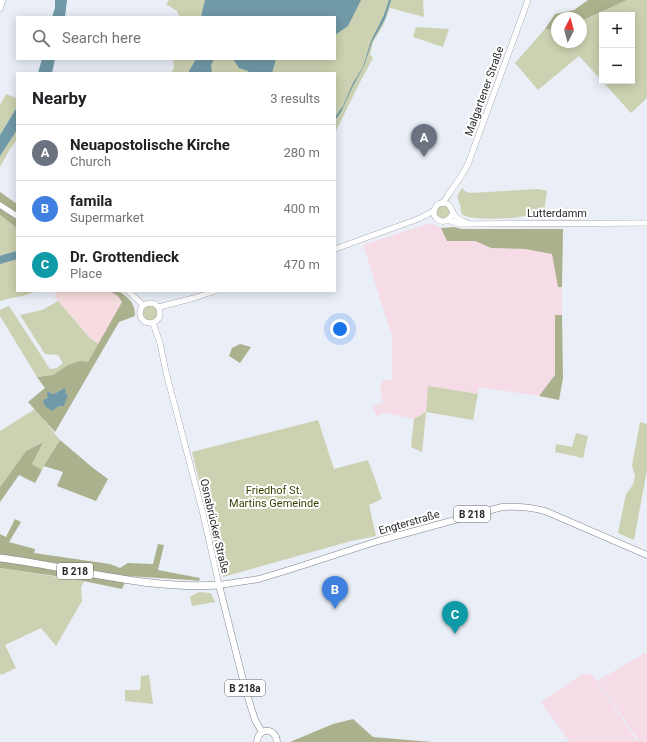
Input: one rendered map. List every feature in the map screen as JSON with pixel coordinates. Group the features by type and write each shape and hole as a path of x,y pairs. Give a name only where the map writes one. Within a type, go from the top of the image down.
{"highway":[{"name":"B 218","path":"0,558 149,584 195,586 219,585"}],"main road":[{"name":"Engterstraße","path":"219,585 266,576 295,568 378,541 502,506 526,507 545,511 647,555"},
{"name":"Osnabrücker Straße","path":"219,585 245,688 255,720 262,732"},
{"path":"257,742 258,737 262,732 268,731 276,736 276,742"}],"street":[{"path":"0,9 3,0"},
{"name":"Malgartener Straße","path":"442,203 454,188 468,164 528,0"},
{"name":"Malgartener Straße","path":"451,209 451,200 454,188"},
{"path":"336,249 418,219 434,211 438,204 442,203 447,204 454,216 468,223"},
{"path":"0,205 16,216"},
{"path":"418,219 436,219 447,221 451,217 451,209"},
{"path":"434,211 436,219"},
{"name":"Lutterdamm","path":"447,221 461,224 647,223"},
{"path":"129,292 143,305"},
{"path":"159,307 212,292"},
{"path":"146,303 153,303 159,307 161,313 156,322 146,323 141,318 140,311 146,303"},
{"name":"Osnabrücker Straße","path":"153,323 160,343 203,514 219,585"}],"shaded area":[{"path":"427,224 435,225 441,228 447,241 475,241 491,248 525,249 552,254 558,286 562,287 562,315 555,315 555,375 539,396 479,387 478,394 429,387 422,452 411,447 414,419 386,413 376,416 373,406 383,403 380,387 384,380 392,380 392,336 363,245"},
{"path":"58,292 112,292 118,296 122,302 99,344 91,338 54,295"},
{"path":"647,652 647,742 640,742 597,681"},
{"path":"584,673 592,675 638,742 570,742 541,702"}],"green space":[{"path":"169,0 423,0 424,17 390,8 383,26 373,42 370,55 373,58 336,131 336,72 172,72 174,68 173,60 336,60 336,16 180,16 177,11 166,4"},
{"path":"588,0 627,0 587,18 587,12 564,12 574,10"},
{"path":"627,0 647,0 647,98 631,113 605,84 635,84 635,12 601,12"},
{"path":"599,13 599,78 579,56 538,90 515,63 545,29 551,30 551,48 587,48 587,18"},
{"path":"551,20 551,30 545,29"},
{"path":"416,27 449,29 443,47 413,37"},
{"path":"6,94 16,98 16,109 0,135 0,105"},
{"path":"16,132 16,140 0,167 0,156"},
{"path":"462,188 470,193 538,189 547,191 544,218 526,216 485,219 465,216 461,213 458,198"},
{"path":"0,192 16,203 16,227 0,215"},
{"path":"443,205 448,207 450,212 448,217 443,219 438,217 436,212 438,207"},
{"path":"0,215 16,227 16,292 34,292 0,301"},
{"path":"454,227 462,229 563,229 562,287 558,287 552,254 525,249 491,248 475,241 447,241 441,228"},
{"path":"112,292 120,292 133,304 135,316 119,322 55,432 28,402 45,388 37,377 53,375 68,365 80,361 88,362 122,302 118,296","holes":["64,388 65,393 68,394 65,404 52,410 44,399 48,398 48,391 52,394"]},
{"path":"58,301 90,338 99,344 88,362 68,365 53,375 37,377 0,316 0,310 9,306 50,369 57,368 63,363 58,355 45,354 20,315 42,310"},
{"path":"150,305 157,310 158,313 153,320 150,321 143,316 142,313 147,306"},
{"path":"555,315 562,315 563,378 559,400 539,396 555,375"},
{"path":"240,344 251,347 240,363 229,356 232,348"},
{"path":"428,386 478,394 473,420 426,412"},
{"path":"35,409 60,440 42,470 32,464 42,442 26,451 0,487 0,431"},
{"path":"426,412 422,452 411,447 414,419"},
{"name":"Friedhof St. Martins Gemeinde","path":"318,420 334,469 368,460 382,499 369,505 376,536 351,541 223,577 192,452"},
{"path":"640,422 647,424 647,470 634,540 618,533 626,494 633,485 635,476 632,465"},
{"path":"576,433 588,436 583,458 555,452 556,444 572,447"},
{"path":"60,440 108,479 96,501 57,486 63,472 44,466"},
{"path":"43,442 32,464 42,470 35,483 19,475 0,502 0,487 26,451"},
{"path":"15,519 21,522 9,542 35,549 34,553 110,564 120,568 128,563 153,564 158,544 164,545 158,570 200,578 199,581 128,576 122,589 69,578 0,568 0,534 6,537"},
{"path":"0,568 84,581 81,588 82,601 56,646 41,628 5,645 16,668 1,675 0,673"},
{"path":"199,592 211,593 215,602 192,606 190,597"},
{"path":"149,675 153,704 125,701 125,690 140,690 141,676"},
{"path":"353,719 373,737 432,742 290,742 333,724"}],"water":[{"path":"55,0 67,0 65,16 52,16 55,8"},
{"path":"205,0 361,0 348,26 336,34 336,16 201,16"},
{"path":"389,0 391,0 385,19 372,42 364,66 341,112 336,119 336,116 343,106 353,83 363,67 371,41 384,15"},
{"path":"42,60 55,60 52,72 38,72"},
{"path":"195,60 214,60 211,65 212,72 189,72"},
{"path":"234,60 276,60 272,72 248,72 239,68"},
{"path":"16,109 16,132 0,156 0,135"},
{"path":"64,388 66,390 65,393 68,394 64,406 59,406 52,411 46,407 43,402 44,399 48,398 48,391 52,394"}],"waterway":[{"path":"0,260 16,255"}],"place":[{"name":"Neuapostolische Kirche","path":"424,157"},
{"name":"famila","path":"335,609"},
{"name":"Dr. Grottendieck","path":"455,634"}]}
